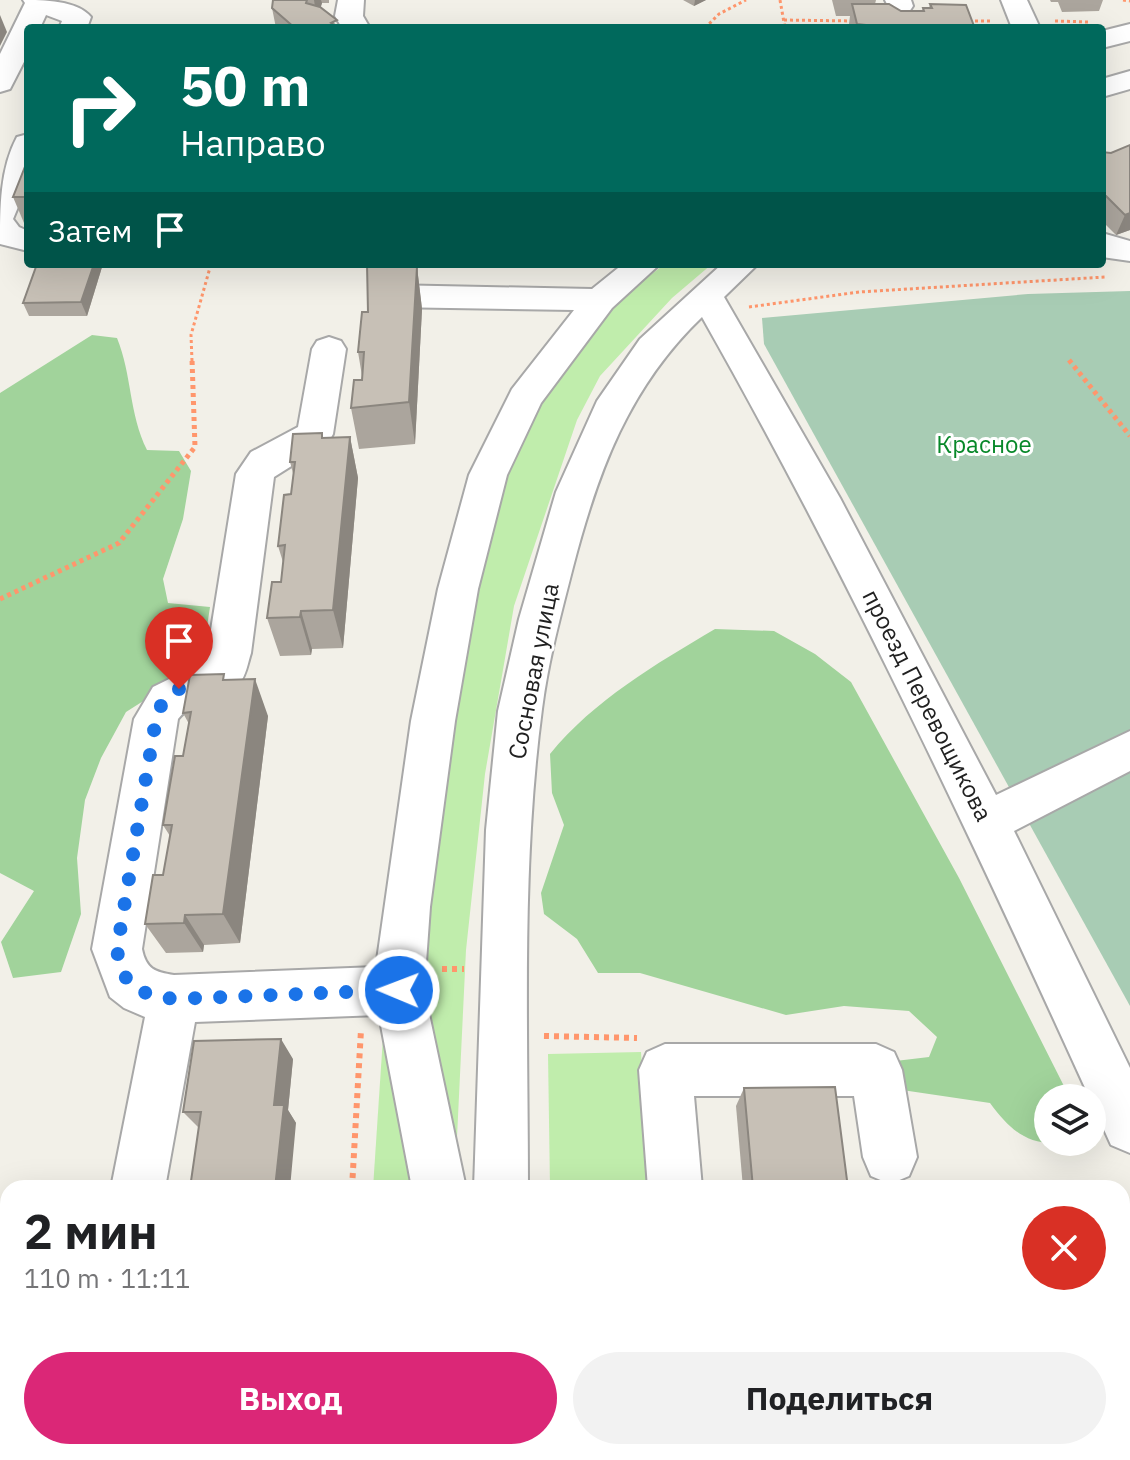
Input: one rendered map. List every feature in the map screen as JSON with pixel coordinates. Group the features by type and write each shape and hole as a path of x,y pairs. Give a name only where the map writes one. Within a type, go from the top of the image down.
{"street":[{"path":"351,0 349,16 354,24"},
{"path":"1014,0 1037,24"},
{"path":"27,24 37,2 77,17 74,24"},
{"path":"0,83 24,30"},
{"path":"1106,31 1130,32"},
{"path":"1106,87 1130,80"},
{"path":"0,215 24,153"},
{"path":"0,223 4,232 18,241 24,241"},
{"path":"1106,245 1123,264"},
{"path":"473,298 476,268"},
{"path":"437,1180 399,990 406,907 433,721 458,589 488,475 525,398 600,300 639,268"},
{"name":"Сосновая улица","path":"501,1180 503,969 509,818 521,708 567,513 602,422 628,379 661,336 712,305 739,268"},
{"path":"389,296 600,300"},
{"name":"проезд Перевощикова","path":"712,305 846,542 987,822 1130,1126"},
{"path":"329,349 315,434 264,462 255,474 230,653 224,672 179,689 162,703 156,719 117,949 120,970 142,995 174,999 399,990"},
{"path":"987,822 1130,750"},
{"path":"140,1180 174,999"},
{"path":"674,1180 665,1070 876,1070 890,1157"}],"path":[{"path":"709,24 719,14 746,0"},
{"path":"780,0 784,24"},
{"path":"1123,0 1130,1"},
{"path":"0,599 119,543 195,447 191,335 210,268"},
{"path":"712,305 763,303 1085,268"},
{"path":"1069,360 1130,436"},
{"path":"544,1037 645,1038"}],"green space":[{"path":"660,268 707,268 672,298 600,376 577,420 514,606 485,774 466,950 455,1179 416,990 471,595 503,475 539,396 612,304"},
{"name":"Красное","path":"1130,291 1130,1006 764,344 762,318 1028,294"},
{"path":"92,335 117,338 137,423 147,450 179,451 191,471 183,519 163,579 168,603 210,607 205,640 190,680 159,691 126,712 101,758 85,800 77,858 81,914 61,972 13,978 1,942 34,891 0,873 0,393"},
{"path":"715,629 774,631 815,654 851,682 959,878 1063,1084 1034,1084 1034,1140 1013,1129 990,1103 902,1090 887,1062 929,1057 937,1037 909,1011 844,1006 786,1015 640,973 598,973 577,939 544,914 541,893 564,825 552,793 550,754 586,717 648,670"},
{"path":"384,1022 420,1180 374,1180"},
{"path":"641,1052 649,1180 550,1180 548,1054"}],"building":[{"path":"273,0 307,0 306,3 320,7 337,20 332,24 290,24 272,8"},
{"path":"852,4 889,4 901,11 924,11 923,8 932,8 930,4 966,5 973,24 857,24"},
{"path":"1130,145 1130,213 1125,215 1106,196 1106,152"},
{"path":"24,169 24,197 13,197"},
{"path":"36,268 93,268 81,302 23,303"},
{"path":"367,268 417,268 409,402 351,408 354,380 362,380 364,352 358,352 362,312 368,312"},
{"path":"322,433 322,438 350,437 333,610 301,611 300,617 267,618 272,582 281,582 285,545 278,546 284,495 291,494 295,462 290,462 293,434"},
{"path":"224,674 223,680 255,679 223,914 185,915 184,923 145,924 153,875 163,875 172,825 163,825 175,756 183,756 191,712 183,713 190,675"},
{"path":"281,1039 274,1105 284,1105 276,1180 191,1180 201,1112 183,1112 194,1041"},
{"path":"835,1087 847,1180 752,1180 744,1088"}],"route":[{"path":"179,689 162,703 156,719 117,949 120,970 142,995 174,999 399,990"}]}
